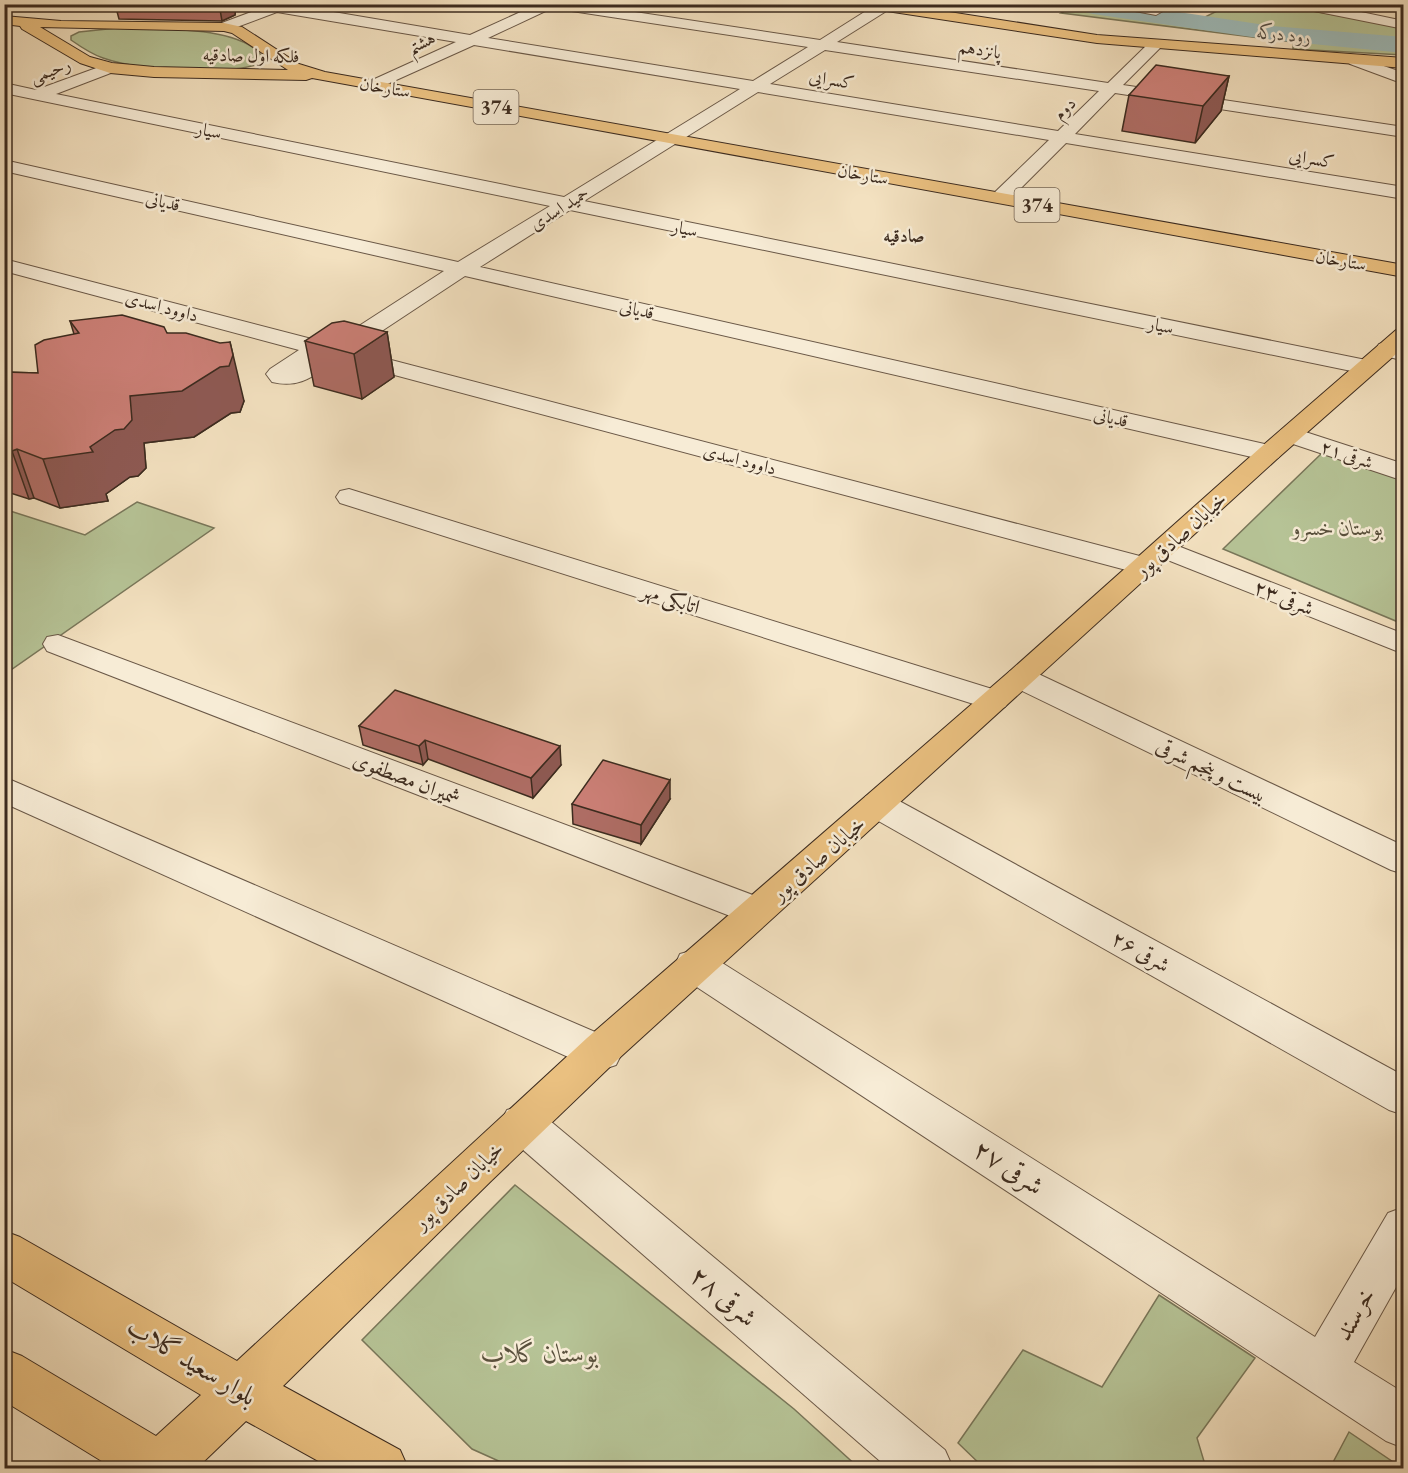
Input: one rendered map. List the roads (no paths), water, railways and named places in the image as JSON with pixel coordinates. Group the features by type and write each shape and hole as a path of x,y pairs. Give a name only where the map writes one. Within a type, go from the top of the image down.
{"main road":[{"path":"875,6 1038,31 1155,45 1404,63"},
{"name":"فلکه اول صادقیه","path":"12,22 224,27 237,30 294,66 322,76"},
{"name":"فلکه اول صادقیه","path":"12,22 35,29 85,60 110,68 154,72 322,76"},
{"name":"ستارخان","path":"322,76 1404,271"},
{"name":"خیابان صادق پور","path":"160,1468 243,1392 522,1123 601,1053 694,965 878,805 1366,367 1398,346"},
{"name":"بلوار سعید گلاب","path":"4,1252 243,1392 382,1468"},
{"path":"4,1373 160,1468"}],"street":[{"name":"کسرایی","path":"254,4 280,6 472,40 1404,193"},
{"name":"هشتم","path":"374,85 551,4"},
{"name":"پانزدهم","path":"551,4 1404,132"},
{"path":"1119,4 1156,11"},
{"path":"1299,4 1402,24"},
{"path":"224,27 280,6"},
{"name":"حمید اسدی","path":"327,350 462,269 822,45 875,6"},
{"name":"دوم","path":"1000,198 1155,45"},
{"path":"1355,61 1404,79"},
{"name":"رحیمی","path":"4,107 110,68"},
{"name":"سیار","path":"4,88 1366,367"},
{"name":"قدیانی","path":"4,165 1269,453"},
{"name":"داوود اسدی","path":"4,265 327,350 1155,557"},
{"name":"۲۱ شرقی","path":"1290,435 1404,473"},
{"name":"اتابکی مهر","path":"349,497 1007,689"},
{"name":"۲۳ شرقی","path":"1155,557 1404,645"},
{"name":"شمیران مصطفوی","path":"58,644 756,911"},
{"name":"بیست و پنجم شرقی","path":"1007,689 1404,861"},
{"path":"4,789 601,1053"},
{"name":"۲۶ شرقی","path":"878,805 1404,1098"},
{"name":"۲۷ شرقی","path":"694,965 1404,1423"},
{"name":"۲۸ شرقی","path":"522,1123 927,1468"},
{"name":"خرسند","path":"1323,1370 1404,1228"}],"waterway":[{"name":"رود درکه","path":"1093,7 1272,33 1404,45"}],"district":[{"name":"صادقیه","path":"904,235"}],"park label":[{"name":"بوستان خسرو","path":"1338,527"},
{"name":"بوستان گلاب","path":"540,1353"}]}
